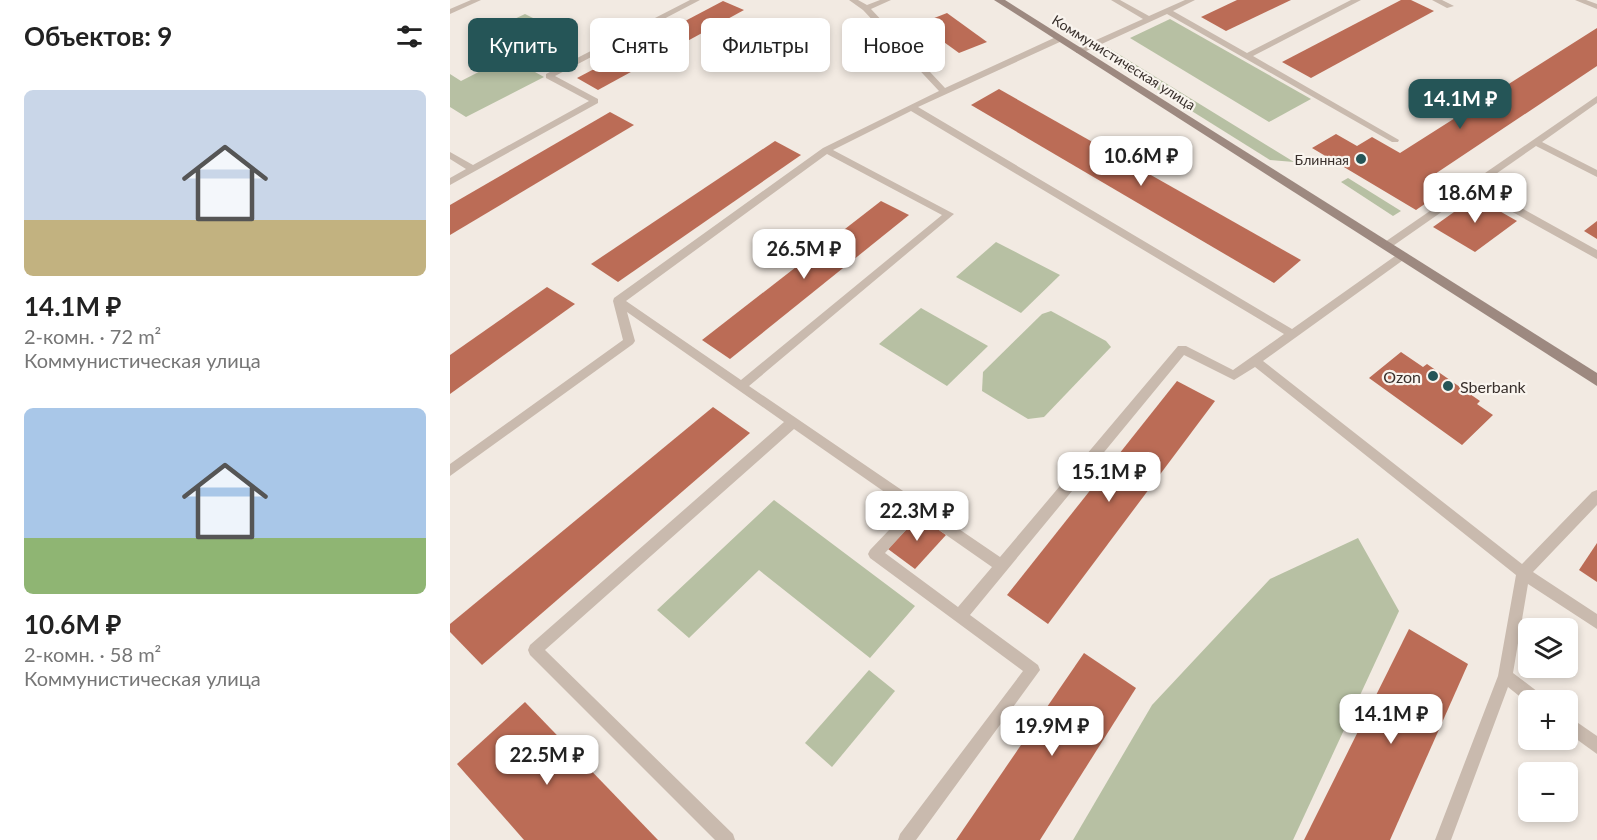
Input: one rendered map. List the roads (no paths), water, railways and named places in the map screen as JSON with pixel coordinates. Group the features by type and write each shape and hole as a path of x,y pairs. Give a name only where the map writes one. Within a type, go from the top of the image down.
{"main road":[{"name":"Коммунистическая улица","path":"999,0 1597,381"}],"lane":[{"path":"450,12 477,0"},
{"path":"450,182 595,101 549,76 696,0"},
{"path":"853,0 866,8 944,92"},
{"path":"866,8 886,0"},
{"path":"1115,0 1149,19"},
{"path":"1079,51 1191,0"},
{"path":"1248,56 1358,0"},
{"path":"1436,0 1450,6"},
{"path":"1579,0 1597,7"},
{"path":"1167,11 1395,140"},
{"path":"618,301 826,150 911,107 1059,39"},
{"path":"1386,246 1597,99"},
{"path":"911,107 1292,334"},
{"path":"1536,142 1597,174"},
{"path":"741,386 949,214 826,150"},
{"path":"450,155 473,169"},
{"path":"1474,186 1597,255"},
{"path":"959,617 1182,349 1234,376 1402,256"},
{"path":"618,301 1002,566"},
{"path":"450,471 629,341 618,301"},
{"path":"1255,361 1523,573 1597,622"},
{"path":"727,840 536,650 793,422"},
{"path":"1443,840 1505,676 1523,573 1597,496"},
{"path":"906,840 1034,670 874,554 918,508"},
{"path":"1505,676 1524,690"},
{"path":"1578,732 1597,746"}],"place":[{"name":"Блинная","path":"1361,159"},
{"name":"Ozon","path":"1433,376"},
{"name":"Sberbank","path":"1448,386"}]}
